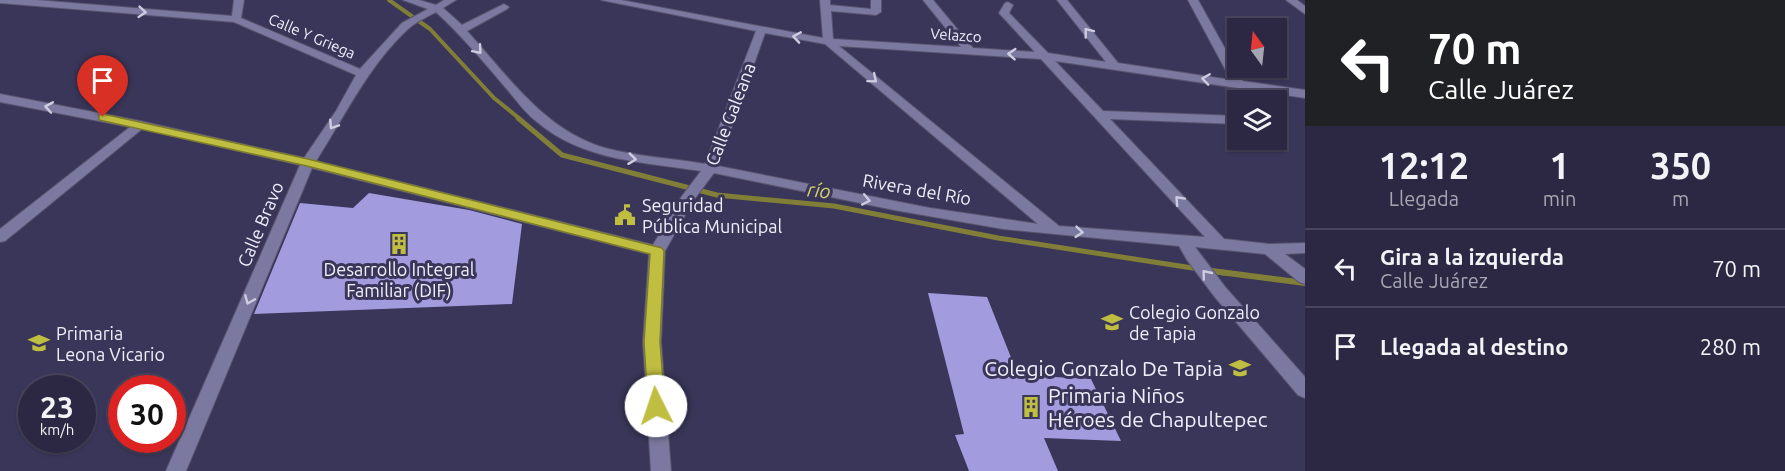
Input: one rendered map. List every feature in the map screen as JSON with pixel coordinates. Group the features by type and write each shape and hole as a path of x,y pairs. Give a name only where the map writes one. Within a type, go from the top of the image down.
{"street":[{"name":"Calle Y Griega","path":"0,0 236,20 362,74"},
{"path":"236,20 239,0"},
{"path":"408,0 436,9"},
{"name":"Calle Bravo","path":"176,471 308,163 342,111 362,74 406,25 451,0"},
{"name":"Velazco","path":"606,0 760,31 828,42 1045,56 1305,94"},
{"path":"876,0 876,12 826,4 828,42 1054,230"},
{"path":"928,0 970,51"},
{"path":"1062,0 1114,65"},
{"path":"1193,0 1238,83"},
{"path":"1291,0 1305,11"},
{"path":"1008,5 1004,13 1219,243"},
{"path":"461,30 504,7"},
{"name":"Rivera del Río","path":"436,9 461,30 539,118 573,142 622,158 882,203 1188,249 1219,243 1269,249 1305,249"},
{"name":"Calle Galeana","path":"661,471 652,342 657,251 687,200 708,172 749,69 760,31"},
{"path":"0,98 140,125 308,163 657,251"},
{"path":"1101,115 1227,120"},
{"path":"0,237 140,125"},
{"path":"1188,249 1220,292 1305,390"},
{"path":"1269,249 1305,278"}],"building":[{"name":"Desarrollo Integral Familiar (DIF)","path":"369,193 469,210 522,224 512,304 254,314 300,203 353,208"},
{"name":"Primaria Niños Héroes de Chapultepec","path":"928,293 987,297 1018,375 1091,379 1121,441 1044,438 1058,471 969,471 955,435 964,434"}],"waterway":[{"name":"río","path":"389,0 430,29 494,98 520,119"},
{"name":"río","path":"518,118 562,155 717,195 834,206 998,238 1199,269"},
{"name":"río","path":"1208,271 1224,273"},
{"name":"río","path":"1212,271 1305,283"}],"place":[{"name":"Seguridad Pública Municipal","path":"625,215"},
{"name":"Desarrollo Integral Familiar (DIF)","path":"399,244"},
{"name":"Colegio Gonzalo de Tapia","path":"1112,322"},
{"name":"Primaria Leona Vicario","path":"39,343"},
{"name":"Colegio Gonzalo De Tapia","path":"1240,368"},
{"name":"Primaria Niños Héroes de Chapultepec","path":"1031,407"}],"route":[{"path":"103,117 308,163 657,251 652,342 656,406"}]}
